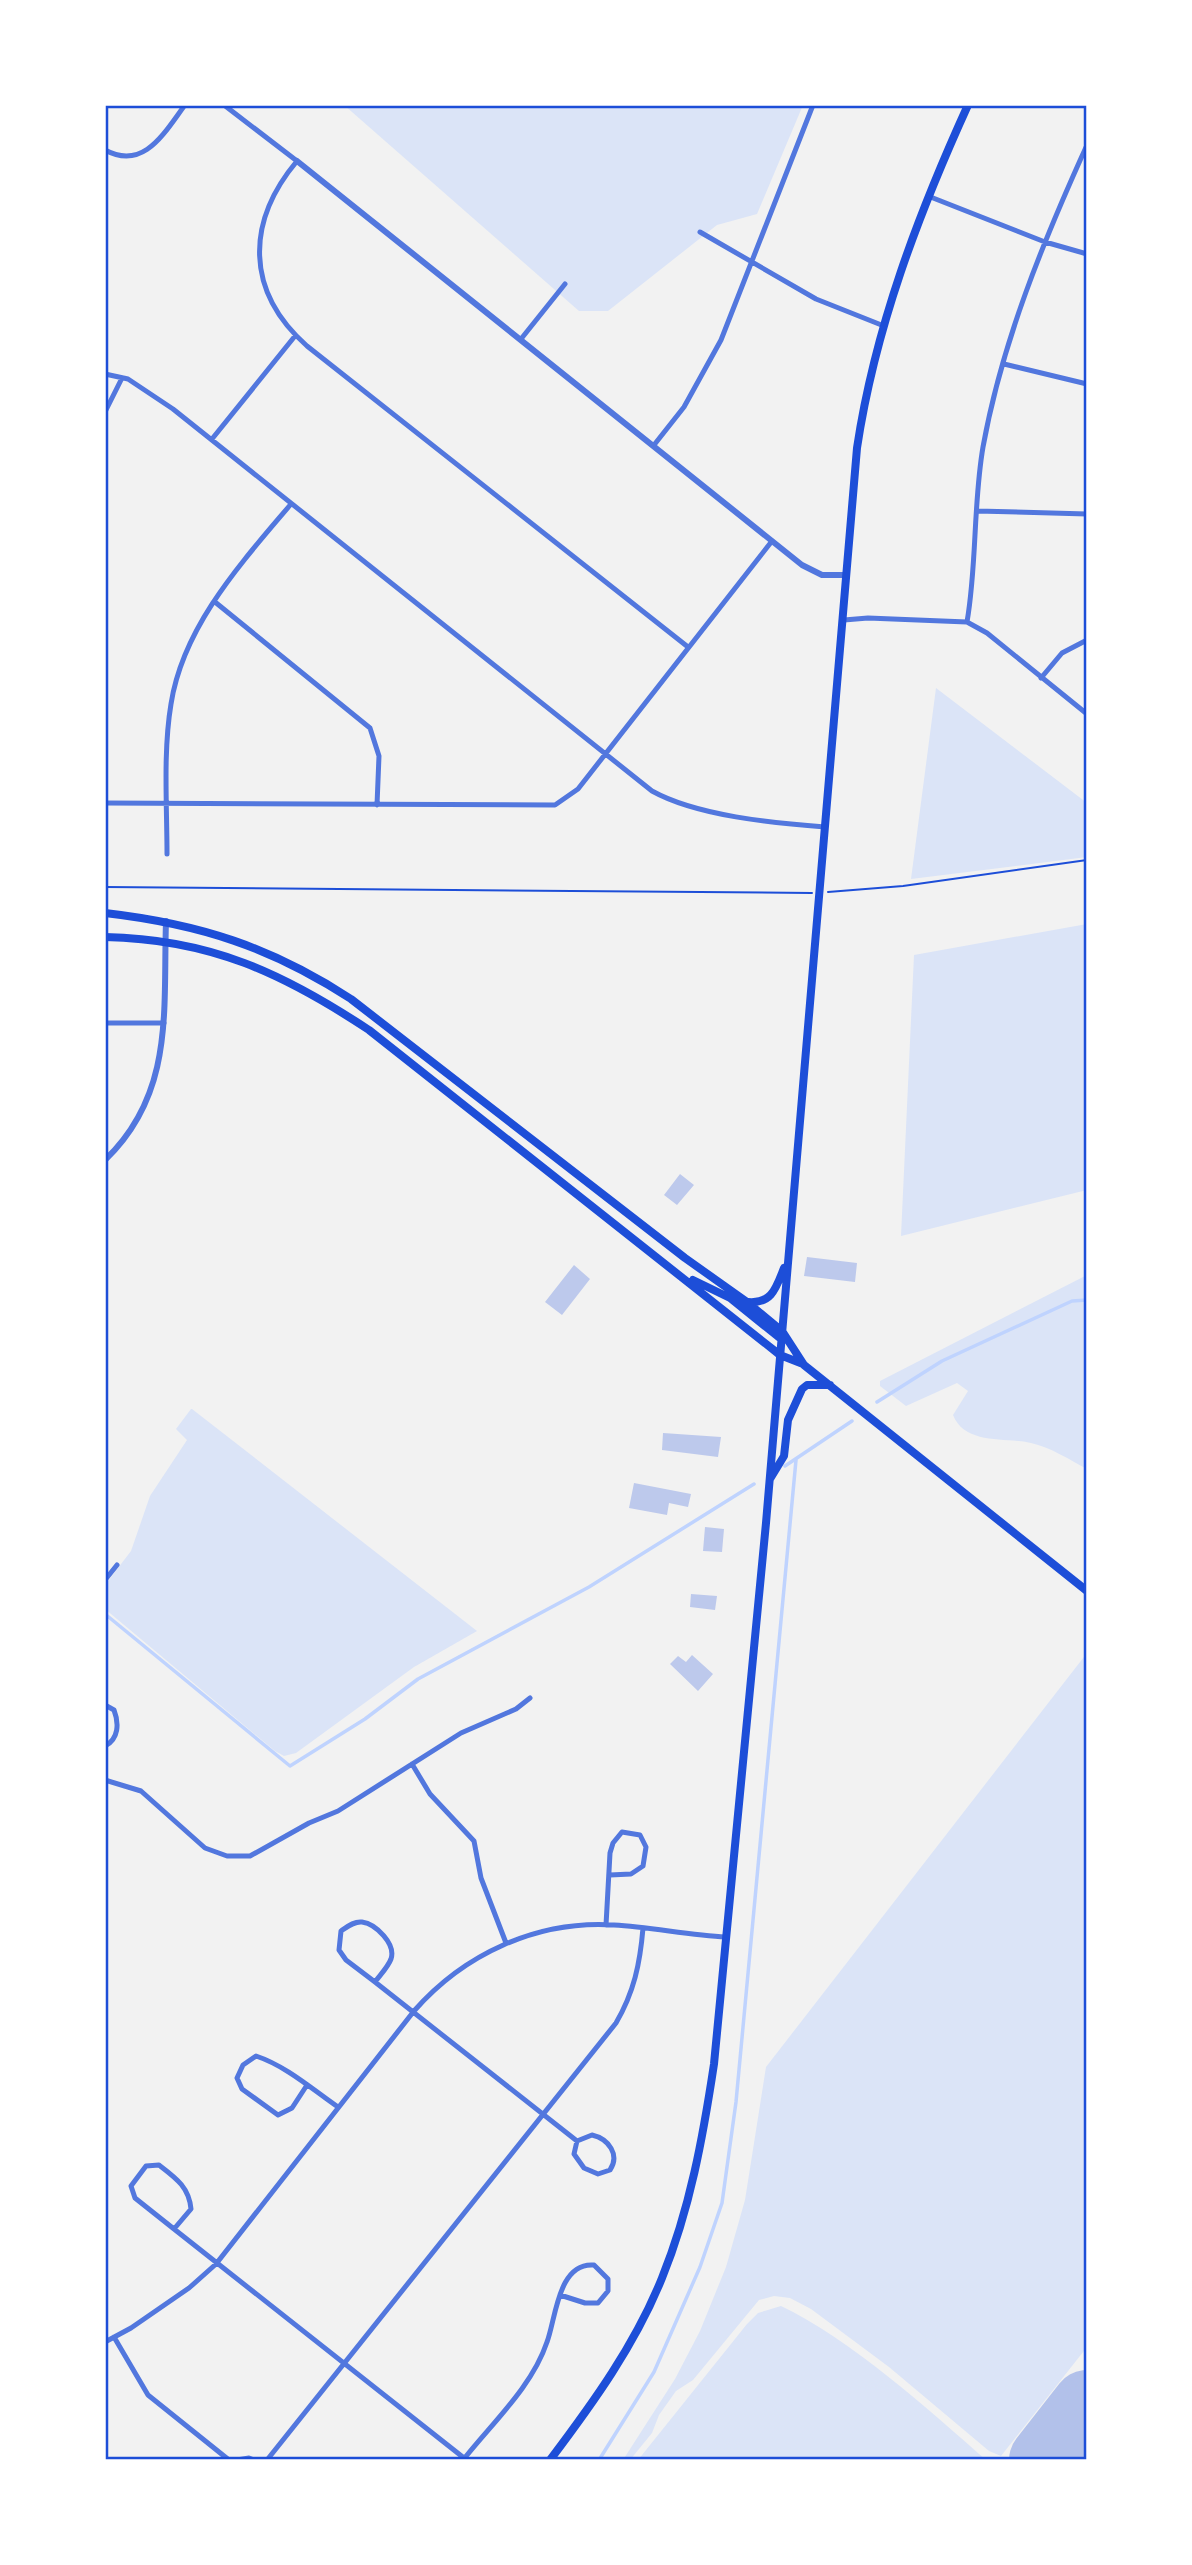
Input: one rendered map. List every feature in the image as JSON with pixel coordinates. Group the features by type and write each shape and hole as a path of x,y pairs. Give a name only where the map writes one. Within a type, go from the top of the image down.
{"main road":[{"path":"550,2460 597,2398 625,2353 662,2277 691,2192 704,2131 714,2064 769,1482 857,448 866,396 884,326 928,196 968,105"},
{"path":"105,914 166,921 244,942 295,964 351,999 660,1239 747,1302 781,1335 804,1365"},
{"path":"105,937 166,942 236,959 283,977 328,1003 369,1031 780,1355 804,1365 830,1385 1087,1591"},
{"path":"747,1302 760,1303 769,1298 788,1259"},
{"path":"672,1269 730,1298 781,1335"},
{"path":"769,1482 784,1456 788,1420 802,1389 807,1385 830,1385"}],"street":[{"path":"105,150 130,158 148,151 185,105"},
{"path":"224,105 772,541 812,571 834,577 847,575"},
{"path":"654,445 684,407 712,358 813,105"},
{"path":"967,622 983,446 1021,304 1087,145"},
{"path":"297,161 270,200 262,220 259,254 269,296 296,336 688,647"},
{"path":"928,196 1045,242 1087,254"},
{"path":"700,232 750,263 833,307 884,326"},
{"path":"521,339 565,284"},
{"path":"212,439 296,336"},
{"path":"1004,364 1087,384"},
{"path":"105,374 122,378 143,388 212,439 652,790 676,801 744,817 825,827"},
{"path":"105,412 122,378"},
{"path":"166,854 173,692 192,637 215,602 291,504"},
{"path":"977,511 1087,514"},
{"path":"105,803 555,805 571,796 772,541"},
{"path":"215,602 370,728 379,756 377,805"},
{"path":"844,620 868,618 967,622 987,633 1087,714"},
{"path":"1041,678 1062,653 1087,640"},
{"path":"105,1160 133,1128 151,1093 160,1061 164,1023 166,921"},
{"path":"105,1023 164,1023"},
{"path":"105,1580 117,1565"},
{"path":"105,1780 141,1791 205,1848 250,1856 309,1822 338,1811 461,1733 516,1709 530,1698"},
{"path":"105,1705 114,1710 117,1726 115,1738 105,1745"},
{"path":"412,1764 430,1794 474,1841 481,1878 506,1943"},
{"path":"606,1925 610,1853 617,1836 628,1831 640,1835 646,1847 643,1866 631,1874 610,1875"},
{"path":"375,1982 389,1963 392,1947 388,1940 369,1925 352,1923 341,1931 340,1951 346,1960 577,2141"},
{"path":"105,2342 189,2288 216,2264 414,2011 455,1973 506,1943 568,1927 606,1925 726,1937"},
{"path":"267,2460 616,2023 632,1996 640,1966 643,1928"},
{"path":"307,2085 292,2108 278,2115 242,2089 237,2078 243,2065 256,2056 270,2061 307,2085 338,2107"},
{"path":"592,2135 605,2141 614,2153 615,2159 610,2170 598,2174 584,2168 575,2154 577,2141 592,2135"},
{"path":"174,2229 191,2209 190,2194 181,2182 159,2165 146,2166 131,2186 135,2198 463,2459 534,2372 548,2341 560,2295 572,2273 580,2267 594,2265 608,2278 608,2291 598,2303 585,2304 560,2295"},
{"path":"114,2337 148,2395 229,2460"},
{"path":"237,2460 254,2460"}],"path":[{"path":"837,891 916,884 1087,860"},
{"path":"105,887 806,893"}],"shaded area":[{"path":"344,105 803,105 757,214 717,225 608,311 579,311"},
{"path":"936,688 1087,803 1087,857 911,879"},
{"path":"1087,924 1087,1190 901,1236 914,955"},
{"path":"1087,1275 1087,1469 1038,1445 986,1438 966,1431 953,1415 968,1391 957,1383 906,1406 880,1386 880,1381"},
{"path":"191,1409 477,1631 414,1667 296,1753 284,1756 275,1751 105,1609 105,1585 131,1551 150,1496 187,1440 176,1429"},
{"path":"1087,1653 1087,2347 1001,2456 989,2451 889,2367 811,2309 790,2298 774,2296 759,2300 693,2380 676,2391 659,2415 652,2433 630,2460 623,2460 675,2379 700,2331 726,2267 745,2200 766,2067"},
{"path":"781,2306 861,2356 986,2460 638,2460 747,2324 758,2313"}],"building":[{"path":"680,1174 694,1185 677,1205 664,1195"},
{"path":"807,1257 857,1263 855,1282 804,1276"},
{"path":"574,1265 590,1279 562,1315 545,1302"},
{"path":"663,1433 721,1437 718,1457 662,1450"},
{"path":"634,1483 691,1494 688,1507 669,1503 667,1515 629,1508"},
{"path":"705,1527 724,1529 722,1552 703,1551"},
{"path":"691,1594 717,1596 715,1610 690,1607"},
{"path":"692,1655 713,1674 698,1691 670,1664 678,1656 686,1662"}],"waterway":[{"path":"877,1402 942,1361 1072,1301 1087,1300"},
{"path":"785,1466 852,1421"},
{"path":"599,2460 654,2372 700,2267 722,2203 736,2102 796,1460"},
{"path":"105,1614 290,1766 365,1719 418,1679 589,1587 754,1484"}],"taxiway":[{"path":"1073,2424 1080,2460"}],"runway":[{"path":"1044,2460 1087,2405"}]}
